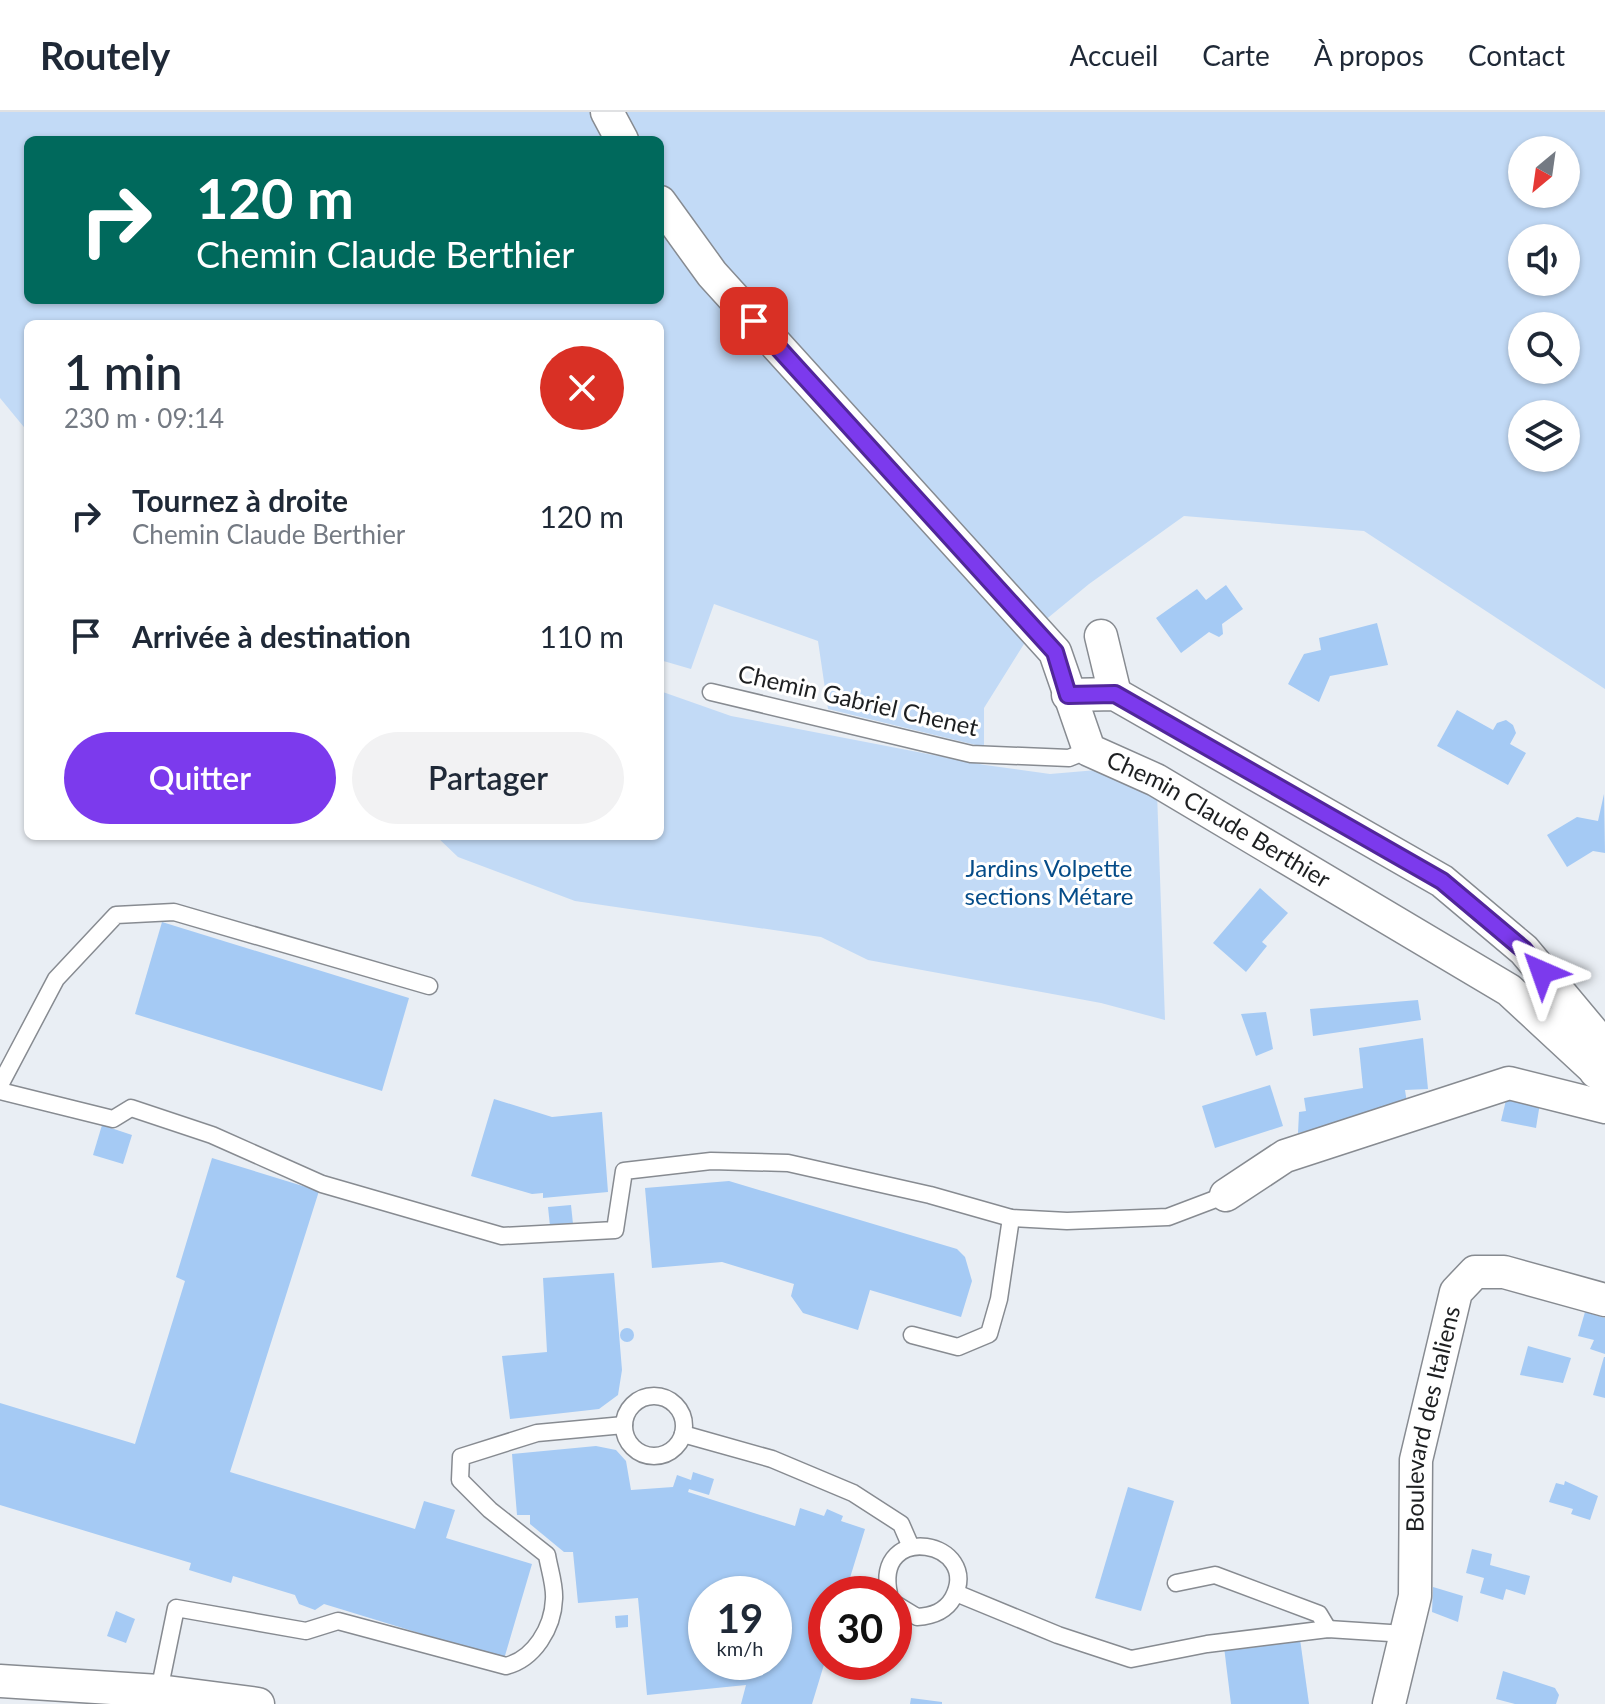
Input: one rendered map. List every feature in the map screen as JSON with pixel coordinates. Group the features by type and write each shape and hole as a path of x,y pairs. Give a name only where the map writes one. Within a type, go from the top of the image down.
{"street":[{"path":"607,112 620,136"},
{"name":"Chemin Claude Berthier","path":"664,208 712,274 1055,652 1089,750 1156,780 1509,990 1600,1076"},
{"path":"1101,636 1115,694"},
{"path":"1068,695 1115,694 1442,881 1524,950 1595,1035 1600,1076"},
{"path":"1226,1195 1285,1156 1509,1083 1605,1107"},
{"name":"Boulevard des Italiens","path":"1389,1704 1415,1596 1416,1460 1456,1292 1475,1272 1504,1272 1605,1300"},
{"path":"0,1681 159,1691 258,1704"}],"lane":[{"name":"Chemin Gabriel Chenet","path":"711,692 971,754 1069,758 1089,750"},
{"path":"429,986 174,912 116,915 56,979 0,1088 113,1119 131,1108 212,1135 322,1184 502,1236 615,1230 624,1171 711,1161 788,1163 930,1195 1011,1218 1067,1221 1168,1217 1226,1195"},
{"path":"912,1335 958,1347 989,1334 999,1299 1011,1218"},
{"path":"651,1396 661,1397 677,1407 682,1415 683,1434 671,1450 652,1456 634,1448 624,1425 634,1404 651,1396"},
{"path":"159,1691 176,1608 306,1631 338,1621 506,1666 523,1662 548,1629 555,1598 547,1555 490,1510 460,1480 461,1457 537,1433 624,1425"},
{"path":"683,1434 772,1459 853,1493 901,1524 911,1547"},
{"path":"888,1576 893,1560 911,1547 934,1547 952,1560 958,1582 950,1604 929,1616 912,1614"},
{"path":"1176,1583 1215,1575 1319,1614 1328,1629"},
{"path":"956,1593 1058,1635 1131,1659 1207,1644 1328,1629 1390,1633 1404,1639"}],"green space":[{"path":"0,112 1605,112 1605,689 1364,531 1184,516 1089,584 1032,631 984,708 984,747 828,709 818,641 714,604 691,669 664,661 664,320 24,320 24,427 0,398"},
{"name":"Jardins Volpette sections Métare","path":"664,692 731,716 985,765 1050,774 1097,770 1157,792 1165,1020 1101,1003 868,960 821,937 575,901 458,857 440,840 664,840"}],"building":[{"path":"1226,585 1243,609 1222,624 1223,634 1219,637 1209,632 1181,653 1156,618 1197,589 1206,600"},
{"path":"1377,623 1388,665 1330,676 1319,702 1288,684 1304,654 1321,650 1319,638"},
{"path":"1457,710 1493,730 1497,723 1506,720 1513,725 1516,733 1510,744 1526,753 1508,785 1437,746"},
{"path":"1604,794 1605,853 1593,851 1567,867 1547,835 1577,817 1598,821"},
{"path":"1260,888 1288,913 1262,942 1267,946 1246,972 1213,943"},
{"path":"162,922 409,998 382,1091 135,1014"},
{"path":"1418,1000 1421,1020 1313,1036 1310,1009"},
{"path":"1266,1012 1273,1049 1256,1056 1241,1014"},
{"path":"1423,1038 1428,1089 1405,1090 1408,1109 1298,1133 1299,1112 1306,1111 1304,1098 1363,1088 1359,1048"},
{"path":"1270,1085 1283,1126 1215,1148 1202,1106"},
{"path":"1507,1096 1540,1103 1536,1128 1501,1121"},
{"path":"494,1099 552,1117 602,1112 608,1192 543,1198 543,1193 532,1194 471,1176"},
{"path":"102,1125 132,1135 123,1164 93,1155"},
{"path":"212,1158 319,1191 230,1472 415,1529 424,1501 455,1510 446,1538 532,1564 504,1659 324,1604 315,1610 299,1604 295,1595 233,1576 231,1583 189,1570 191,1563 0,1505 0,1403 135,1444 185,1281 176,1277"},
{"path":"729,1181 957,1249 965,1257 972,1281 961,1317 870,1290 858,1330 803,1313 791,1296 794,1284 722,1262 652,1268 645,1188"},
{"path":"571,1205 573,1224 550,1226 548,1207"},
{"path":"614,1273 622,1370 618,1395 599,1409 510,1419 502,1356 547,1352 543,1278"},
{"path":"1585,1312 1605,1318 1605,1354 1590,1349 1594,1340 1578,1336"},
{"path":"627,1328 634,1335 627,1342 620,1335"},
{"path":"1528,1346 1571,1358 1563,1383 1520,1375"},
{"path":"1605,1357 1605,1398 1593,1395"},
{"path":"596,1446 616,1450 626,1461 631,1490 673,1487 677,1475 691,1480 693,1472 714,1479 709,1495 689,1489 688,1492 795,1526 800,1508 824,1516 827,1509 843,1516 841,1521 865,1529 851,1576 808,1576 808,1680 819,1680 812,1704 741,1704 746,1685 647,1695 638,1598 578,1603 573,1552 564,1552 530,1524 530,1515 517,1515 512,1454"},
{"path":"1565,1481 1598,1496 1590,1520 1571,1514 1573,1509 1549,1502 1556,1483 1564,1485"},
{"path":"1128,1487 1174,1501 1141,1611 1095,1598"},
{"path":"1472,1549 1492,1554 1490,1565 1530,1576 1525,1595 1506,1589 1503,1600 1480,1593 1484,1578 1466,1573"},
{"path":"1433,1587 1463,1596 1458,1622 1432,1612"},
{"path":"116,1611 135,1619 126,1643 107,1636"},
{"path":"628,1615 628,1627 616,1628 615,1616"},
{"path":"1300,1639 1309,1704 1231,1704 1224,1647"},
{"path":"1503,1671 1555,1688 1559,1695 1556,1704 1515,1704 1496,1699"},
{"path":"911,1698 942,1702 942,1704 910,1704"}],"route":[{"path":"754,321 1055,652 1068,695 1115,694 1152,718 1442,881 1524,950 1542,972"}]}
